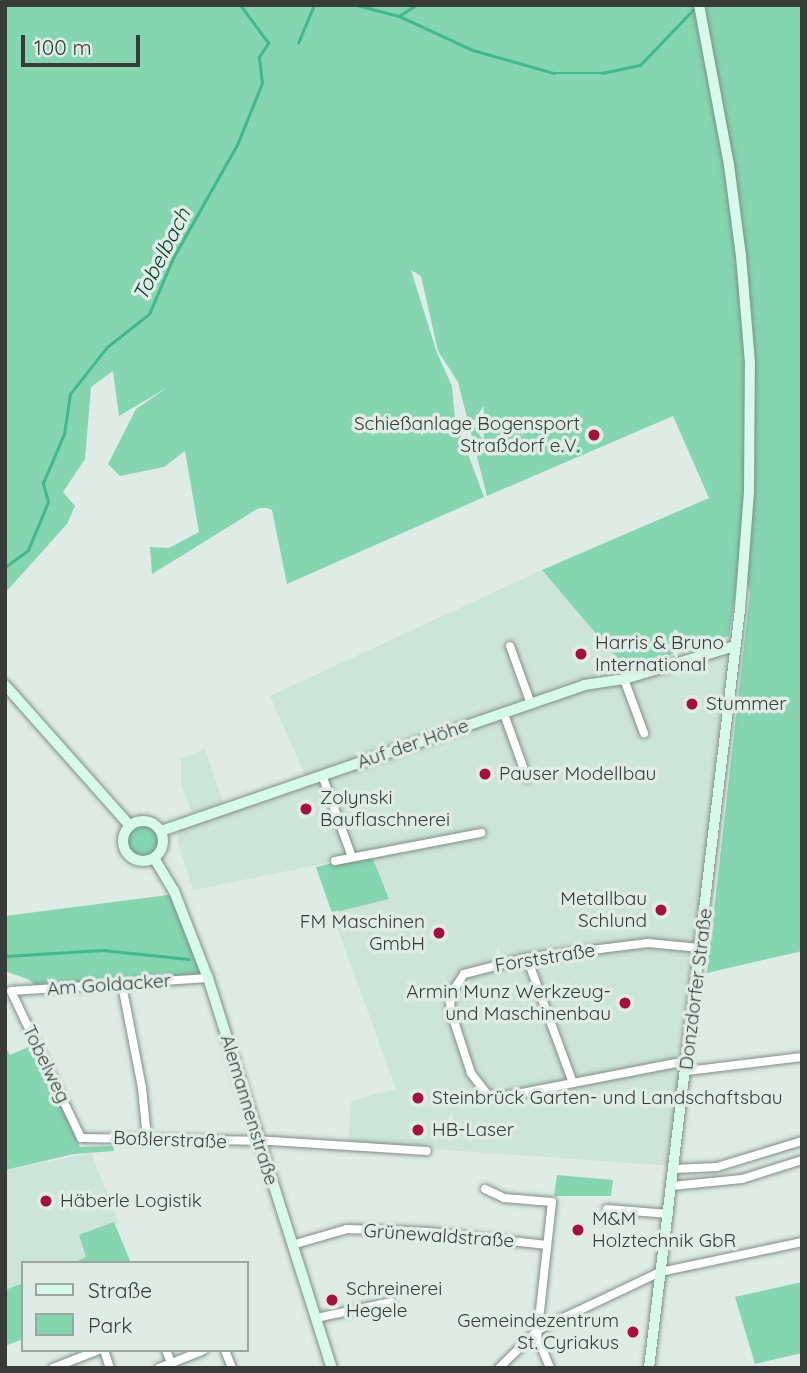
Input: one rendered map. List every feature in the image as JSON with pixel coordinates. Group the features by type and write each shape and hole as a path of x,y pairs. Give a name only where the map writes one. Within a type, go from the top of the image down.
{"street":[{"name":"Donzdorfer Straße","path":"649,1368 687,1071 740,609 749,491 750,363 729,165 699,5"},
{"path":"510,646 531,704"},
{"name":"Auf der Höhe","path":"162,831 584,685 624,679 735,646"},
{"path":"624,679 643,733"},
{"path":"5,685 130,825"},
{"path":"504,713 527,778"},
{"path":"322,775 352,857"},
{"path":"147,821 162,831 162,849 154,858 137,860 127,853 124,836 130,825 147,821"},
{"path":"335,861 481,833"},
{"name":"Alemannenstraße","path":"154,858 174,891 208,978 258,1143 332,1368"},
{"name":"Forststraße","path":"676,1063 501,1097 488,1095 471,1073 450,1009 453,986 464,974 527,958 649,943 700,948"},
{"path":"527,958 573,1083"},
{"name":"Am Goldacker","path":"11,991 208,978"},
{"path":"122,985 142,1088 147,1138"},
{"name":"Tobelweg","path":"11,991 81,1138"},
{"path":"687,1071 802,1057"},
{"name":"Boßlerstraße","path":"81,1138 147,1138 427,1151"},
{"path":"674,1169 717,1167 802,1141"},
{"path":"672,1186 743,1178 802,1160"},
{"path":"485,1189 504,1198 552,1202 538,1330 550,1368"},
{"path":"607,1209 669,1214"},
{"name":"Grünewaldstraße","path":"292,1245 347,1229 428,1232 547,1245"},
{"path":"499,1368 538,1330 660,1272 802,1242"},
{"path":"316,1318 391,1302"},
{"path":"53,1368 96,1352"},
{"path":"102,1352 110,1368"},
{"path":"159,1368 200,1352"}],"shaded area":[{"path":"542,570 626,669 729,636 672,1166 348,1143 351,1101 396,1089 332,913 388,899 371,854 193,890 178,842 178,829 309,784 270,696"},
{"path":"205,749 223,803 192,813 181,784 181,759"},
{"path":"91,1153 119,1223 79,1235 86,1257 77,1261 21,1261 21,1284 5,1290 5,1170"}],"green space":[{"path":"5,5 802,5 802,951 707,973 750,593 744,571 739,568 729,636 626,669 542,570 709,498 673,416 487,496 458,382 438,351 421,276 411,270 437,353 452,386 455,419 484,497 287,584 272,510 267,508 259,508 152,574 150,547 169,548 199,532 185,451 164,467 120,476 108,464 136,409 168,387 119,416 113,371 91,387 85,459 63,492 75,506 67,524 5,593"},
{"path":"143,824 155,829 160,841 155,853 143,858 131,853 126,841 131,829"},
{"path":"371,854 389,899 332,913 316,867"},
{"path":"168,895 174,897 202,975 36,987 30,980 5,971 5,916"},
{"path":"33,1045 80,1147 113,1146 114,1151 74,1154 5,1170 5,1046 10,1055"},
{"path":"557,1175 613,1180 611,1196 554,1196"},
{"path":"114,1222 130,1261 77,1261 86,1257 79,1235"},
{"path":"802,1282 802,1353 755,1364 735,1297"},
{"path":"21,1284 21,1340 5,1346 5,1290"}],"waterway":[{"name":"Tobelbach","path":"5,567 28,550 48,502 43,483 64,434 70,394 107,347 149,314 173,258 237,145 262,83 259,57 268,43 240,5"},
{"name":"Tobelbach","path":"298,43 314,5"},
{"path":"357,5 399,16 473,50 554,73 602,73 640,65 693,10"},
{"path":"399,16 416,5"},
{"path":"5,956 103,950 189,959"}],"place":[{"name":"Schießanlage Bogensport Straßdorf e.V.","path":"594,435"},
{"name":"Harris & Bruno International","path":"581,654"},
{"name":"Stummer","path":"692,704"},
{"name":"Pauser Modellbau","path":"485,774"},
{"name":"Zolynski Bauflaschnerei","path":"306,809"},
{"name":"Metallbau Schlund","path":"661,910"},
{"name":"FM Maschinen GmbH","path":"439,933"},
{"name":"Armin Munz Werkzeug- und Maschinenbau","path":"625,1003"},
{"name":"Steinbrück Garten- und Landschaftsbau","path":"418,1098"},
{"name":"HB-Laser","path":"418,1130"},
{"name":"Häberle Logistik","path":"46,1201"},
{"name":"M&M Holztechnik GbR","path":"578,1230"},
{"name":"Schreinerei Hegele","path":"332,1300"},
{"name":"Gemeindezentrum St. Cyriakus","path":"633,1332"}]}
